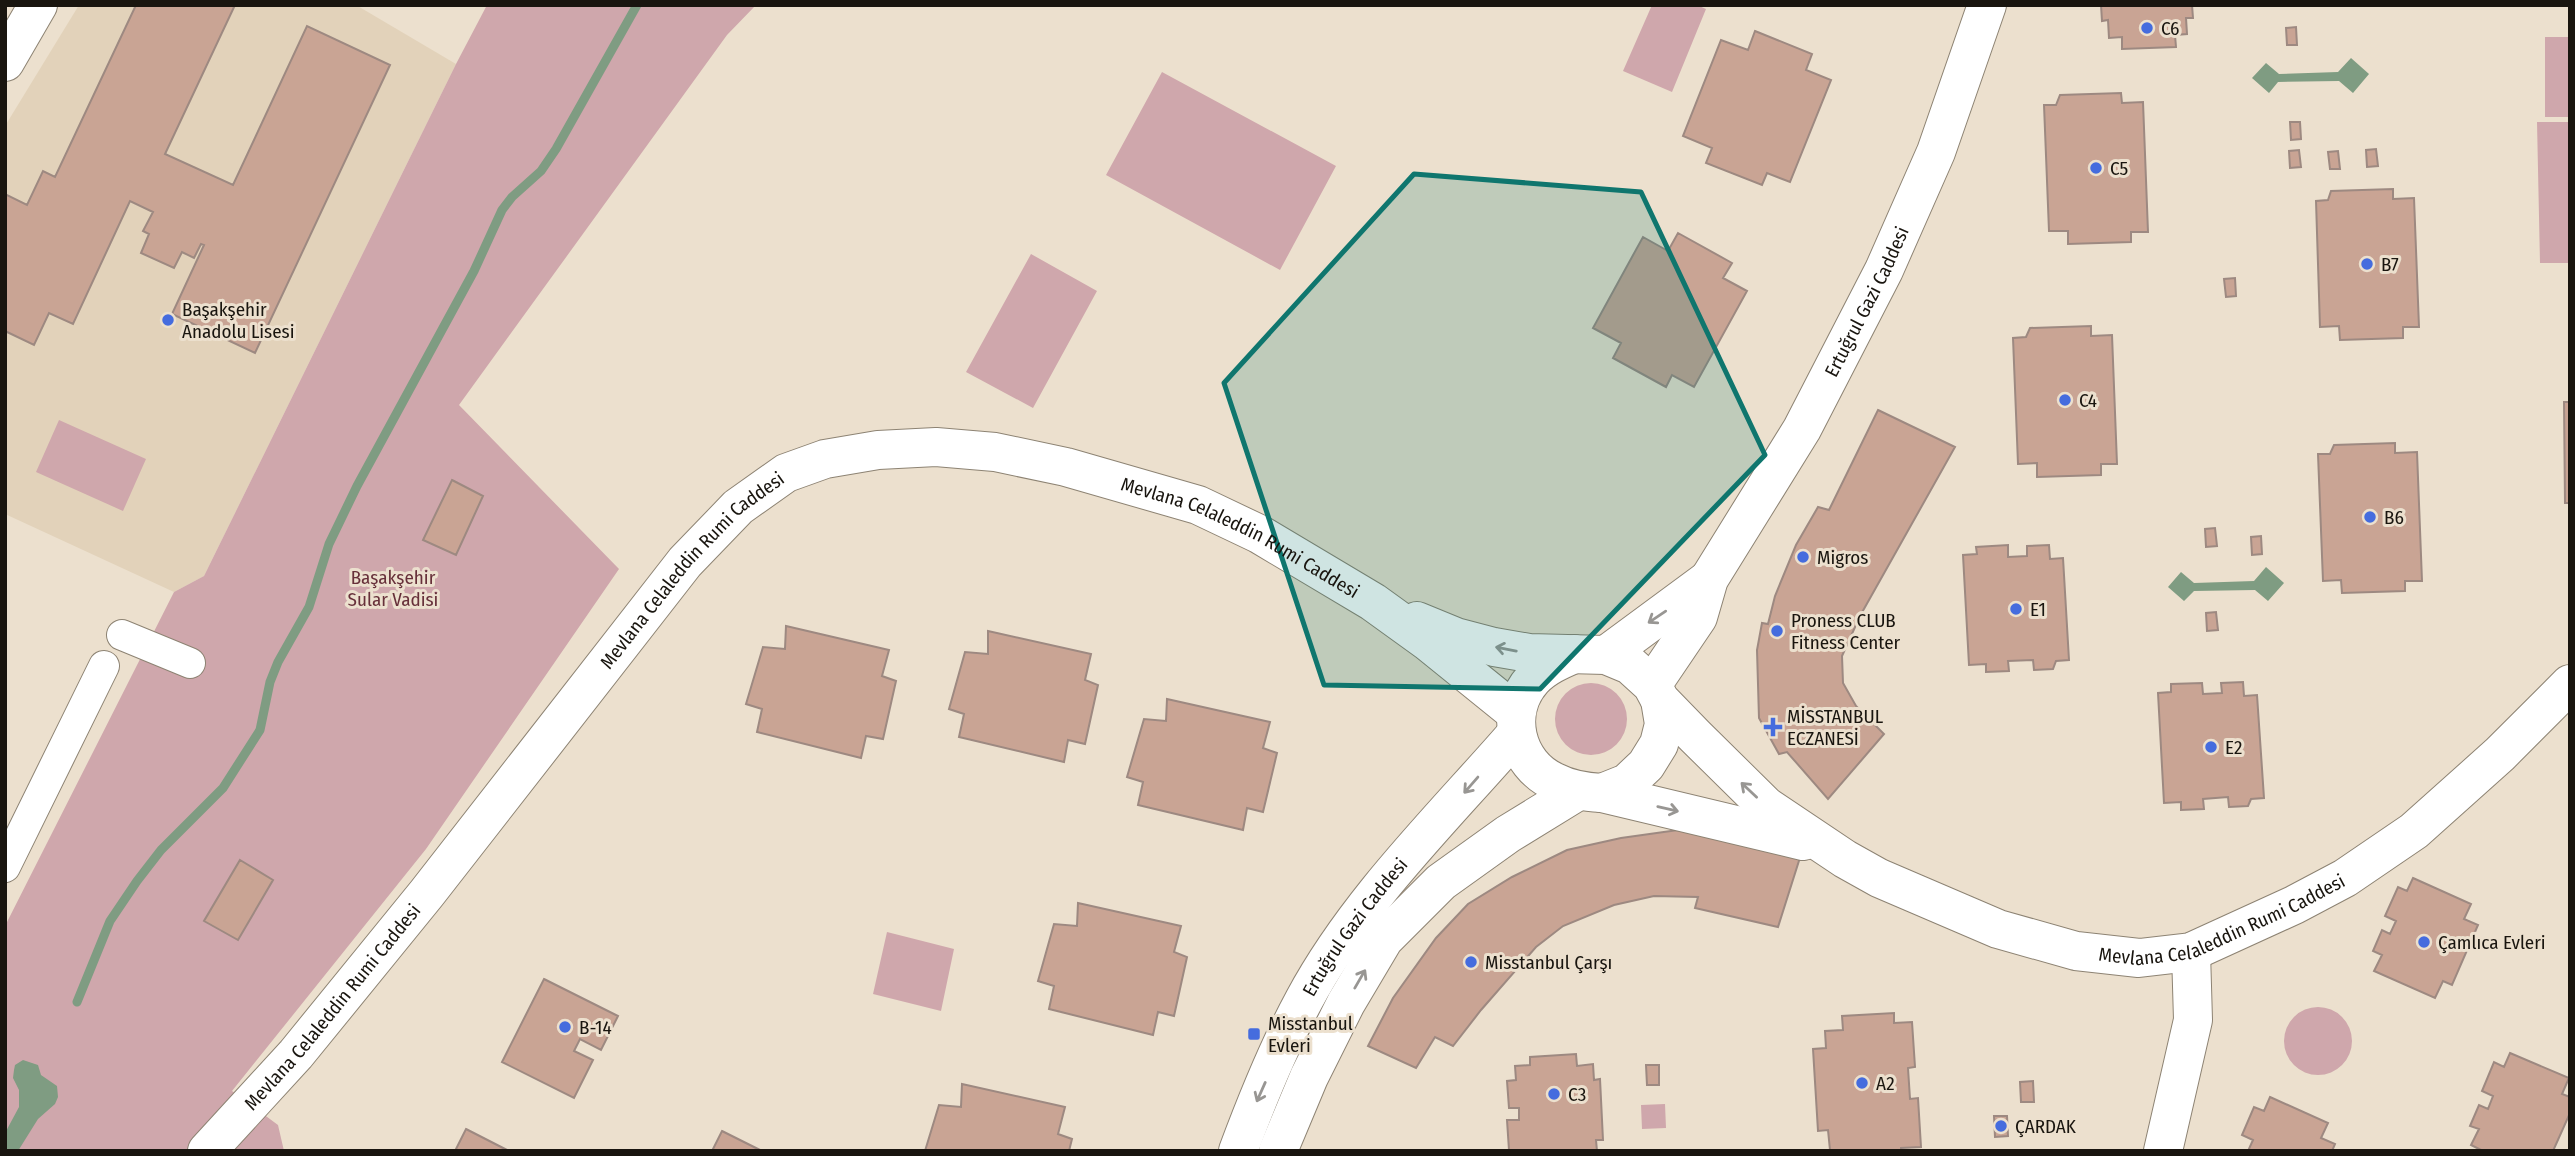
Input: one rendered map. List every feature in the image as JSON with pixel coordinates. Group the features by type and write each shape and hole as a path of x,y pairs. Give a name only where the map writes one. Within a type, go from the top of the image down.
{"street":[{"path":"5,62 38,5"},
{"name":"Ertuğrul Gazi Caddesi","path":"1709,579 1802,429 1884,270 1936,152 1987,5"},
{"name":"Mevlana Celaleddin Rumi Caddesi","path":"207,1151 305,1043 427,892 685,562 738,507 786,473 825,459 878,450 936,447 995,452 1054,464 1198,505 1259,534 1373,602 1427,641 1516,723"},
{"path":"1709,579 1590,654 1551,664 1533,678 1524,691 1516,723 1533,767 1553,782 1824,846"},
{"path":"1590,792 1627,783 1646,765 1658,744 1664,724 1656,693 1698,617 1709,579"},
{"name":"Mevlana Celaleddin Rumi Caddesi","path":"1373,602 1456,637 1494,647 1529,653 1590,654"},
{"path":"122,635 190,663"},
{"path":"1590,654 1630,665 1727,770 1766,806 1824,846"},
{"path":"5,867 104,666"},
{"name":"Mevlana Celaleddin Rumi Caddesi","path":"1824,846 1880,878 1998,929 2076,951 2139,958 2191,952 2346,878 2414,831 2500,754 2570,684"},
{"name":"Ertuğrul Gazi Caddesi","path":"1238,1151 1265,1084 1305,998 1334,953 1380,888 1516,723"},
{"name":"Ertuğrul Gazi Caddesi","path":"1278,1151 1309,1077 1346,1003 1384,939 1441,882 1508,834 1590,792"},
{"path":"2163,1151 2193,1020 2191,952"}],"highlighted area":[{"path":"1414,174 1641,192 1765,455 1540,689 1324,685 1224,383"}],"shaded area":[{"name":"Başakşehir Anadolu Lisesi","path":"79,5 356,5 456,64 204,576 174,592 5,514 5,126"},
{"path":"2351,58 2369,74 2353,93 2339,81 2278,82 2269,93 2252,78 2266,63 2279,74 2338,72"},
{"path":"2266,567 2284,583 2268,601 2255,590 2194,591 2184,601 2168,587 2181,572 2194,583 2254,581"},
{"path":"23,1060 38,1065 41,1075 57,1086 58,1097 55,1104 38,1119 18,1151 5,1151 5,1133 19,1107 19,1090 13,1078 14,1070 15,1065"}],"green space":[{"name":"Başakşehir Sular Vadisi","path":"487,5 756,5 727,35 459,405 619,569 426,849 232,1091 278,1125 284,1151 5,1151 5,926 174,592 204,576"},
{"path":"1652,5 1697,5 1706,9 1672,92 1623,71"},
{"path":"2545,37 2570,37 2570,117 2545,117"},
{"path":"1162,72 1336,166 1280,270 1106,175"},
{"path":"2537,122 2570,122 2570,263 2540,263"},
{"path":"1031,254 1097,291 1033,408 966,372"},
{"path":"59,420 146,459 123,511 36,472"},
{"path":"1591,683 1611,689 1621,699 1627,719 1621,739 1611,749 1591,755 1571,749 1561,739 1555,719 1561,699 1571,689"},
{"path":"887,932 954,949 941,1011 873,994"},
{"path":"2318,1007 2331,1010 2342,1017 2349,1028 2352,1041 2349,1054 2342,1065 2331,1072 2318,1075 2305,1072 2294,1065 2287,1054 2284,1041 2287,1028 2294,1017 2305,1010"},
{"path":"1665,1104 1666,1128 1642,1129 1641,1105"}],"building":[{"path":"136,5 235,5 165,154 233,185 307,26 390,65 255,353 172,314 204,245 201,244 194,258 182,252 174,268 141,253 149,234 143,231 153,212 130,201 73,324 49,313 34,345 5,331 5,194 27,205 43,171 55,177"},
{"name":"C6","path":"2101,5 2192,5 2193,18 2186,18 2187,34 2175,35 2176,47 2122,49 2122,37 2109,38 2108,20 2102,21"},
{"path":"2296,27 2297,45 2287,45 2286,28"},
{"path":"1755,31 1812,54 1806,70 1831,80 1790,182 1767,173 1762,185 1706,163 1712,148 1683,136 1721,40 1748,50"},
{"name":"C5","path":"2121,93 2122,103 2143,102 2148,232 2131,232 2131,242 2068,244 2068,231 2049,231 2044,105 2056,105 2060,95"},
{"path":"2290,122 2300,122 2301,139 2291,140"},
{"path":"2376,149 2378,166 2367,167 2366,150"},
{"path":"2299,150 2301,167 2290,168 2289,151"},
{"path":"2338,151 2340,169 2330,169 2328,152"},
{"name":"B7","path":"2393,189 2393,199 2414,198 2419,327 2403,327 2403,338 2340,340 2339,326 2320,327 2316,201 2328,200 2331,191"},
{"path":"1678,233 1732,263 1723,278 1747,291 1694,387 1672,375 1666,387 1613,358 1621,343 1593,328 1643,237 1668,251"},
{"path":"2235,278 2236,296 2226,297 2224,279"},
{"name":"C4","path":"2091,326 2091,336 2112,335 2117,464 2101,464 2101,475 2037,477 2037,463 2018,464 2013,338 2026,337 2030,328"},
{"path":"2564,402 2570,402 2570,503 2565,503"},
{"path":"1878,410 1955,447 1860,616 1842,656 1843,683 1856,706 1884,734 1828,799 1787,752 1779,754 1759,718 1757,650 1762,623 1768,624 1775,596 1796,545 1818,507 1829,510"},
{"name":"B6","path":"2395,443 2395,453 2417,452 2422,581 2405,581 2405,591 2342,593 2341,580 2323,581 2318,454 2330,454 2334,445"},
{"path":"452,480 483,496 456,555 423,540"},
{"path":"2215,528 2217,546 2206,547 2205,529"},
{"path":"2261,536 2262,554 2252,555 2251,537"},
{"name":"E1","path":"2008,545 2008,557 2027,556 2027,546 2049,545 2050,559 2063,558 2069,660 2056,661 2053,669 2034,670 2033,660 2008,661 2009,671 1986,672 1986,664 1969,665 1963,555 1977,554 1976,547"},
{"path":"2216,612 2218,630 2207,631 2206,613"},
{"path":"786,626 889,650 882,676 896,681 883,739 866,736 861,758 757,732 762,709 746,704 763,647 785,649"},
{"path":"988,631 1091,654 1085,680 1098,685 1085,744 1068,740 1064,762 959,737 964,714 949,709 965,652 988,654"},
{"name":"E2","path":"2243,682 2244,696 2257,695 2264,798 2251,799 2248,806 2229,807 2228,797 2203,799 2204,809 2181,810 2181,802 2164,803 2158,693 2171,692 2171,684 2202,683 2203,694 2222,693 2221,683"},
{"path":"1167,699 1270,722 1263,748 1277,753 1263,812 1247,808 1243,830 1138,805 1143,782 1127,777 1144,719 1166,721"},
{"name":"Misstanbul Çarşı","path":"1678,830 1803,848 1778,927 1695,908 1698,897 1654,896 1614,905 1563,926 1536,947 1453,1046 1435,1037 1416,1068 1368,1046 1393,998 1436,938 1468,904 1512,877 1567,850 1621,838"},
{"path":"240,860 273,880 238,940 204,921"},
{"name":"Çamlıca Evleri","path":"2413,878 2471,904 2464,919 2478,925 2452,985 2443,981 2435,998 2374,971 2382,955 2373,951 2382,930 2390,934 2396,921 2385,916 2398,887 2407,891"},
{"path":"1078,903 1181,926 1174,952 1187,957 1174,1016 1158,1012 1153,1035 1049,1009 1054,986 1038,981 1054,924 1077,926"},
{"name":"B-14","path":"544,979 618,1016 601,1050 580,1039 574,1051 593,1060 574,1098 502,1062"},
{"name":"A2","path":"1894,1013 1894,1023 1912,1022 1915,1067 1908,1068 1910,1099 1918,1098 1921,1147 1901,1148 1901,1151 1830,1150 1828,1130 1818,1131 1813,1049 1826,1048 1825,1031 1843,1030 1842,1016"},
{"path":"2510,1053 2569,1078 2562,1094 2570,1097 2570,1113 2553,1151 2483,1151 2471,1145 2479,1129 2470,1126 2479,1105 2488,1109 2493,1096 2482,1091 2494,1062 2504,1067"},
{"name":"C3","path":"1576,1054 1577,1066 1593,1064 1594,1080 1600,1079 1603,1140 1596,1140 1597,1151 1509,1150 1507,1120 1519,1120 1519,1108 1509,1108 1507,1081 1516,1080 1515,1066 1530,1065 1530,1057"},
{"path":"1646,1065 1659,1065 1659,1085 1647,1085"},
{"name":"ÇARDAK","path":"2033,1081 2034,1102 2021,1102 2020,1082"},
{"path":"962,1084 1065,1107 1058,1134 1072,1139 1069,1151 925,1151 939,1105 961,1107"},
{"path":"2270,1097 2328,1123 2321,1138 2335,1144 2332,1151 2248,1151 2253,1140 2242,1135 2254,1107 2264,1111"},
{"name":"ÇARDAK","path":"1994,1116 2007,1116 2008,1136 1995,1137"},
{"path":"466,1129 509,1151 455,1151"},
{"path":"722,1131 762,1151 712,1151"}],"waterway":[{"path":"77,1002 110,921 161,850 223,788 260,730 270,682 278,662 309,607 329,544 357,486 474,271 502,210 512,197 541,171 556,149 637,5"}],"place":[{"name":"C6","path":"2147,28"},
{"name":"C5","path":"2096,168"},
{"name":"B7","path":"2367,264"},
{"name":"Başakşehir Anadolu Lisesi","path":"168,320"},
{"name":"C4","path":"2065,400"},
{"name":"B6","path":"2370,517"},
{"name":"Migros","path":"1803,557"},
{"name":"E1","path":"2016,609"},
{"name":"Proness CLUB Fitness Center","path":"1777,631"},
{"name":"MİSSTANBUL ECZANESİ","path":"1773,727"},
{"name":"E2","path":"2211,747"},
{"name":"Çamlıca Evleri","path":"2424,942"},
{"name":"Misstanbul Çarşı","path":"1471,962"},
{"name":"B-14","path":"565,1027"},
{"name":"Misstanbul Evleri","path":"1254,1034"},
{"name":"A2","path":"1862,1083"},
{"name":"C3","path":"1554,1094"},
{"name":"ÇARDAK","path":"2001,1126"}]}
